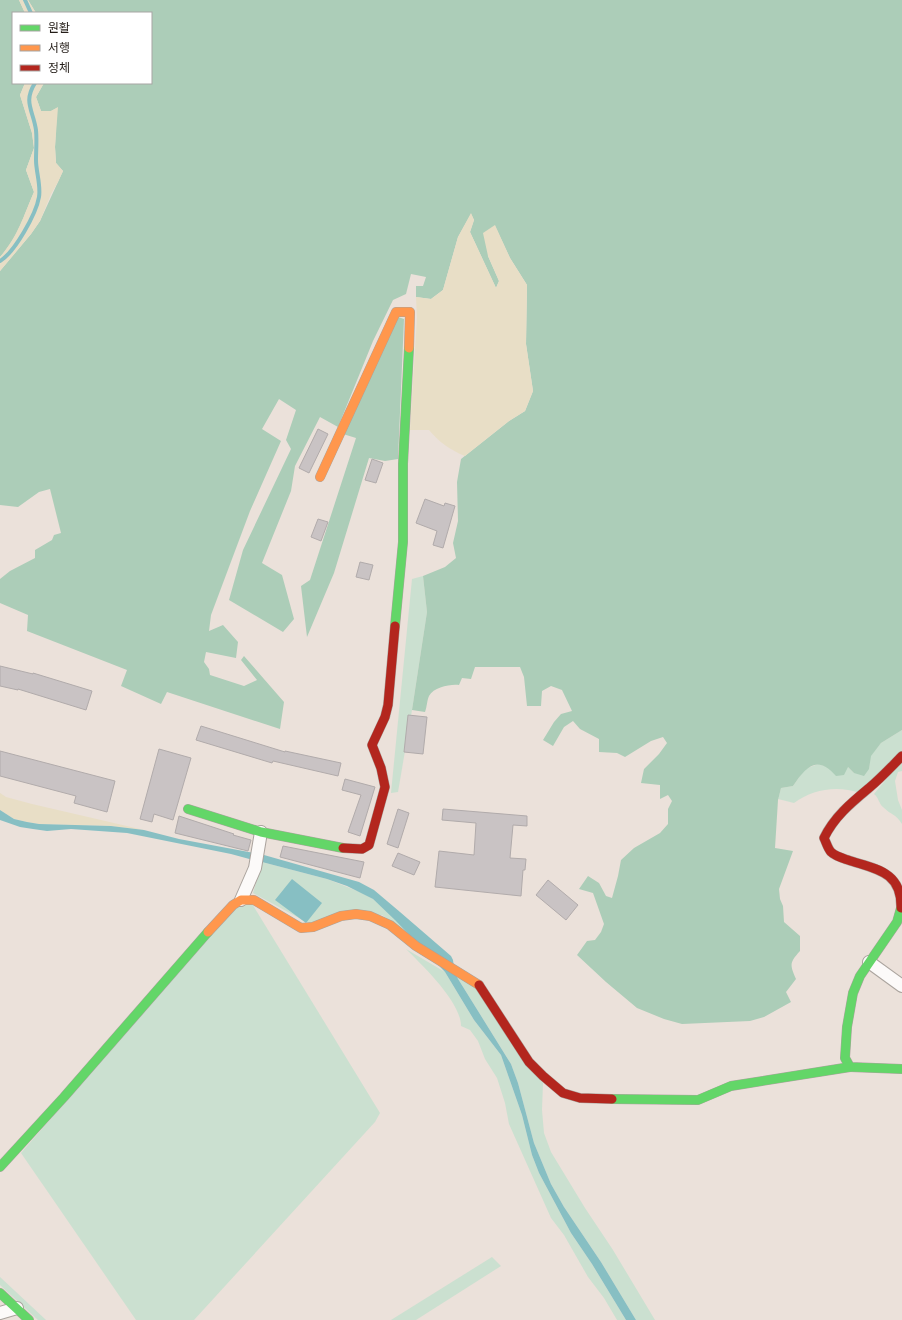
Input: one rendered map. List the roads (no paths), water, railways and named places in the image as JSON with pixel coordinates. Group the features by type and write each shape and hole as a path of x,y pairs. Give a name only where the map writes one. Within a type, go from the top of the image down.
{"street":[{"path":"188,809 261,839 351,849 362,849 369,845 385,786 381,768 372,745 385,717 388,706 403,542 402,464 410,312 396,312 389,324 320,477"},
{"path":"850,1067 845,1058 847,1028 853,993 860,976 897,922 901,907 901,896 892,877 883,872 840,858 831,852 824,838 828,828 837,816 877,781 902,756"},
{"path":"241,900 255,868 261,839"},
{"path":"0,1167 64,1097 233,904 241,900 254,900 301,928 312,927 341,916 356,914 370,916 390,925 416,946 480,986 529,1062 563,1093 580,1098 698,1100 731,1086 850,1067 902,1069"},
{"path":"869,962 902,986"},
{"path":"0,1293 29,1320"},
{"path":"0,1312 16,1308"}],"water":[{"path":"0,810 14,819 39,824 111,826 144,830 179,839 254,853 253,860 231,854 127,833 71,829 47,831 20,827 0,820"},
{"path":"264,855 359,882 374,890 451,956 455,974 511,1064 518,1083 534,1143 551,1184 636,1320 626,1320 571,1233 539,1173 532,1155 522,1115 501,1055 474,1020 445,972 373,899 347,886 327,879 262,862"},
{"path":"292,879 322,903 306,923 275,900"}],"waterway":[{"path":"25,0 31,12"},
{"path":"0,261 12,250 24,232 34,213 39,197 36,160 36,130 29,101 31,90 34,84"}]}
